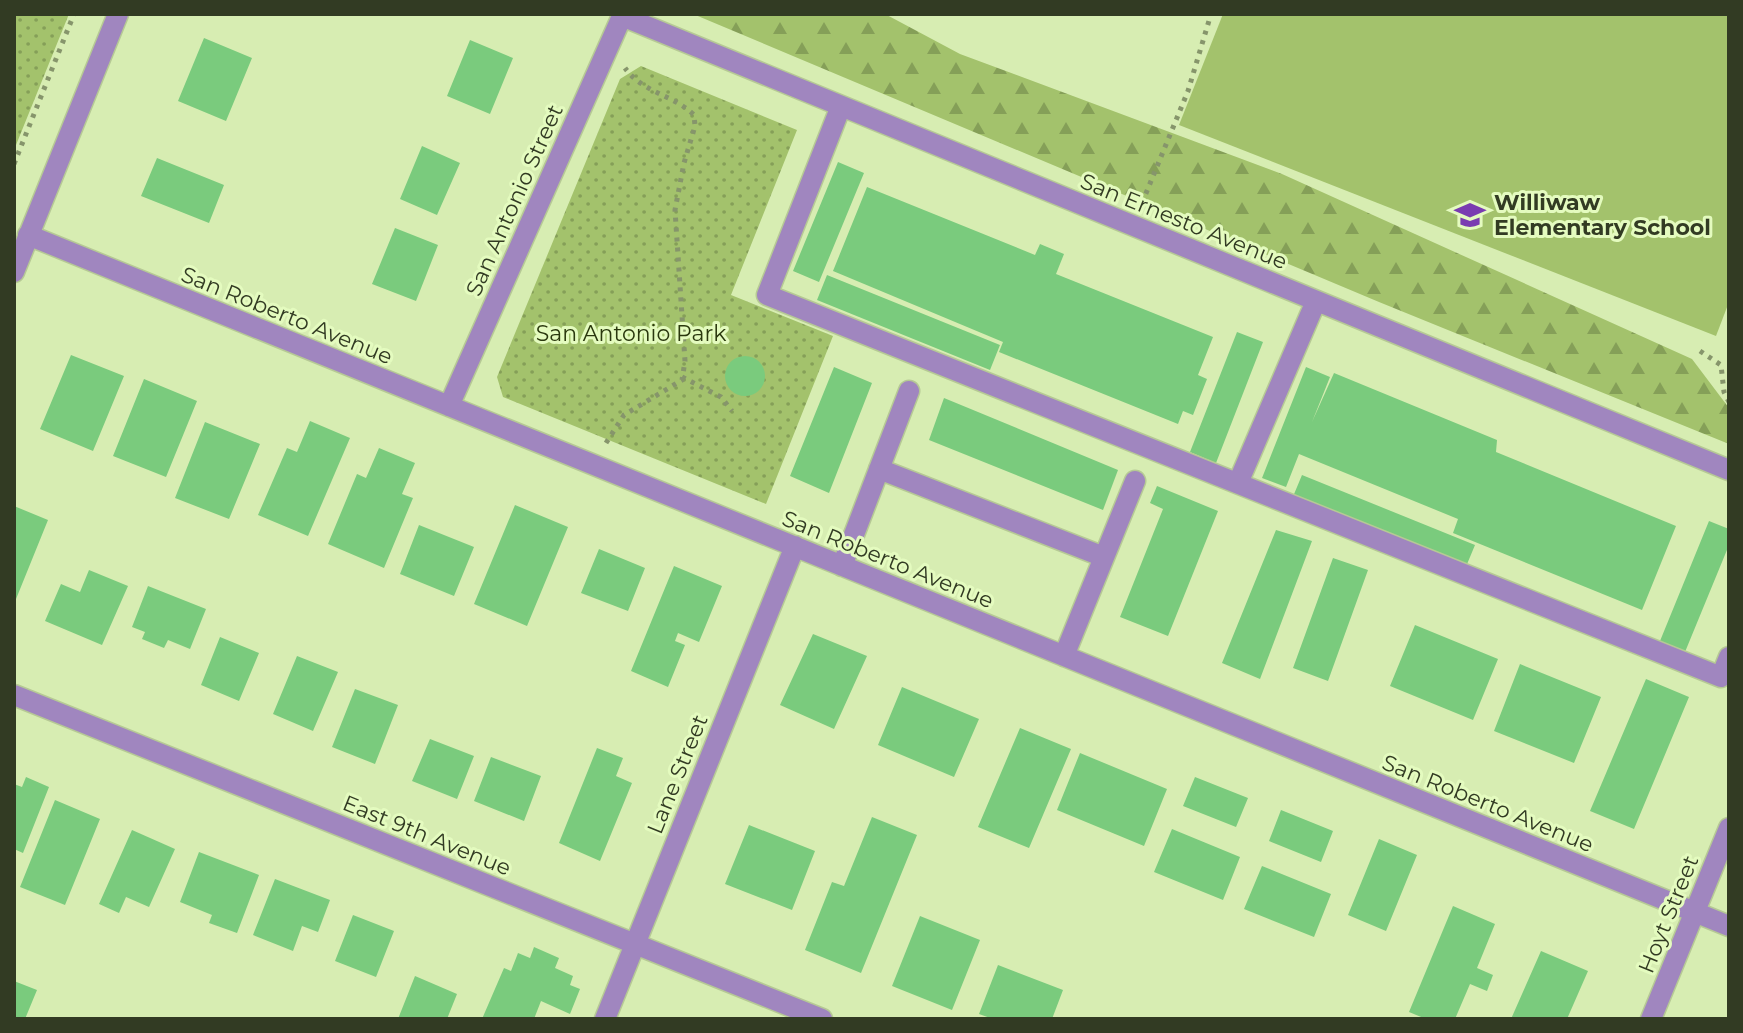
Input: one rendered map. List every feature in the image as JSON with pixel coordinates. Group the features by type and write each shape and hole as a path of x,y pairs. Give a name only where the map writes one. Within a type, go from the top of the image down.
{"street":[{"path":"14,272 118,14"},
{"name":"San Ernesto Avenue","path":"623,15 1729,470"},
{"name":"San Antonio Street","path":"449,406 623,15"},
{"path":"841,106 767,295 1721,677 1729,657"},
{"name":"San Roberto Avenue","path":"28,235 1729,926"},
{"path":"1238,483 1316,301"},
{"path":"842,566 909,391"},
{"path":"879,469 1104,557"},
{"path":"1064,656 1135,481"},
{"name":"Lane Street","path":"605,1019 795,546"},
{"name":"East 9th Avenue","path":"14,695 822,1019"},
{"name":"Hoyt Street","path":"1651,1019 1729,828"}],"path":[{"path":"14,164 74,14"},
{"path":"1133,226 1188,91 1211,14"},
{"path":"605,444 624,415 682,380 685,361 675,210 695,126 694,115 686,107 635,81 625,68"},
{"path":"1700,351 1721,365 1724,392 1729,402"},
{"path":"682,377 721,397 732,411"}],"green space":[{"path":"14,14 69,14 14,150"},
{"path":"693,14 885,14 960,54 1282,174 1692,359 1729,408 1729,444 1379,302"},
{"path":"1223,14 1729,14 1729,302 1716,336 1179,125"},
{"name":"San Antonio Park","path":"641,66 797,130 731,295 833,336 766,504 503,397 497,377 620,79"}],"building":[{"path":"204,38 252,58 226,121 178,101"},
{"path":"470,40 513,58 490,114 447,96"},
{"path":"422,146 460,163 437,215 400,199"},
{"path":"157,158 224,185 209,223 141,196"},
{"path":"838,162 864,173 819,282 793,271"},
{"path":"867,187 1035,255 1040,244 1064,254 1056,274 1213,337 1198,375 1207,379 1193,415 1183,411 1178,424 999,352 1003,342 833,271"},
{"path":"395,228 438,245 416,301 372,284"},
{"path":"827,275 1000,345 990,370 817,300"},
{"path":"1237,332 1263,342 1216,463 1190,452"},
{"path":"71,355 124,376 93,451 40,429"},
{"path":"745,356 759,362 765,376 759,390 745,396 731,390 725,376 731,362"},
{"path":"834,367 872,383 829,493 790,476"},
{"path":"1306,367 1330,377 1312,422 1334,373 1497,440 1496,452 1676,526 1642,610 1453,533 1458,519 1299,454 1286,487 1262,478"},
{"path":"144,379 197,401 166,477 113,456"},
{"path":"944,398 1118,470 1103,510 929,440"},
{"path":"310,421 350,438 308,536 258,515 287,448 297,452"},
{"path":"205,422 260,444 229,519 175,498"},
{"path":"379,448 415,463 402,494 413,498 384,568 328,544 357,474 366,478"},
{"path":"1302,475 1475,545 1465,569 1292,499"},
{"path":"1157,486 1218,511 1168,636 1120,617 1163,509 1150,503"},
{"path":"515,505 568,527 527,626 474,604"},
{"path":"14,506 48,520 14,604"},
{"path":"1709,521 1729,529 1729,545 1685,652 1660,641"},
{"path":"419,525 474,547 454,596 400,574"},
{"path":"1276,530 1312,541 1260,679 1222,663"},
{"path":"599,549 645,568 628,611 581,593"},
{"path":"1333,558 1368,570 1328,681 1293,668"},
{"path":"674,566 722,586 699,642 678,633 675,641 685,645 668,687 631,671"},
{"path":"89,570 128,586 102,645 45,621 61,584 80,592"},
{"path":"148,586 206,609 190,649 168,640 164,648 142,639 145,632 132,627"},
{"path":"1415,625 1498,659 1473,720 1390,686"},
{"path":"813,634 867,656 834,729 780,705"},
{"path":"220,637 259,653 239,701 201,685"},
{"path":"297,656 338,672 313,731 273,714"},
{"path":"1520,664 1601,697 1574,763 1494,731"},
{"path":"1646,679 1689,697 1634,829 1590,811"},
{"path":"902,687 979,719 954,777 878,745"},
{"path":"355,689 398,705 375,764 332,747"},
{"path":"1020,728 1071,749 1029,848 978,827"},
{"path":"430,739 474,756 457,799 412,781"},
{"path":"597,748 623,758 616,776 632,783 600,861 559,843"},
{"path":"1080,753 1167,789 1144,846 1057,810"},
{"path":"491,757 541,776 524,821 474,801"},
{"path":"26,777 49,787 23,853 14,849 14,784 22,787"},
{"path":"1195,777 1248,798 1236,827 1183,806"},
{"path":"55,800 100,819 65,905 20,887"},
{"path":"1281,810 1333,831 1321,862 1269,841"},
{"path":"872,817 917,835 861,973 805,950 832,882 844,886"},
{"path":"749,825 815,851 792,910 725,884"},
{"path":"1172,829 1240,857 1223,900 1154,872"},
{"path":"132,830 175,849 149,907 126,897 119,913 99,904"},
{"path":"1379,839 1417,855 1386,931 1348,915"},
{"path":"199,852 259,875 237,933 209,923 212,915 180,902"},
{"path":"1262,866 1331,894 1314,937 1244,909"},
{"path":"275,879 330,900 318,932 302,926 293,951 253,935"},
{"path":"1453,906 1495,924 1477,968 1493,975 1487,991 1470,984 1455,1019 1426,1019 1409,1012"},
{"path":"353,915 394,931 376,977 335,961"},
{"path":"920,916 980,940 952,1010 892,986"},
{"path":"534,947 559,958 555,968 573,976 570,985 580,989 570,1014 541,1001 534,1019 482,1019 504,968 511,971 518,953 530,958"},
{"path":"1541,951 1588,971 1567,1019 1511,1019"},
{"path":"998,965 1063,990 1052,1019 993,1019 979,1014"},
{"path":"415,976 457,994 447,1019 398,1019"},
{"path":"14,981 37,990 25,1019 14,1019"}],"place":[{"name":"Williwaw Elementary School","path":"1470,215"}]}
